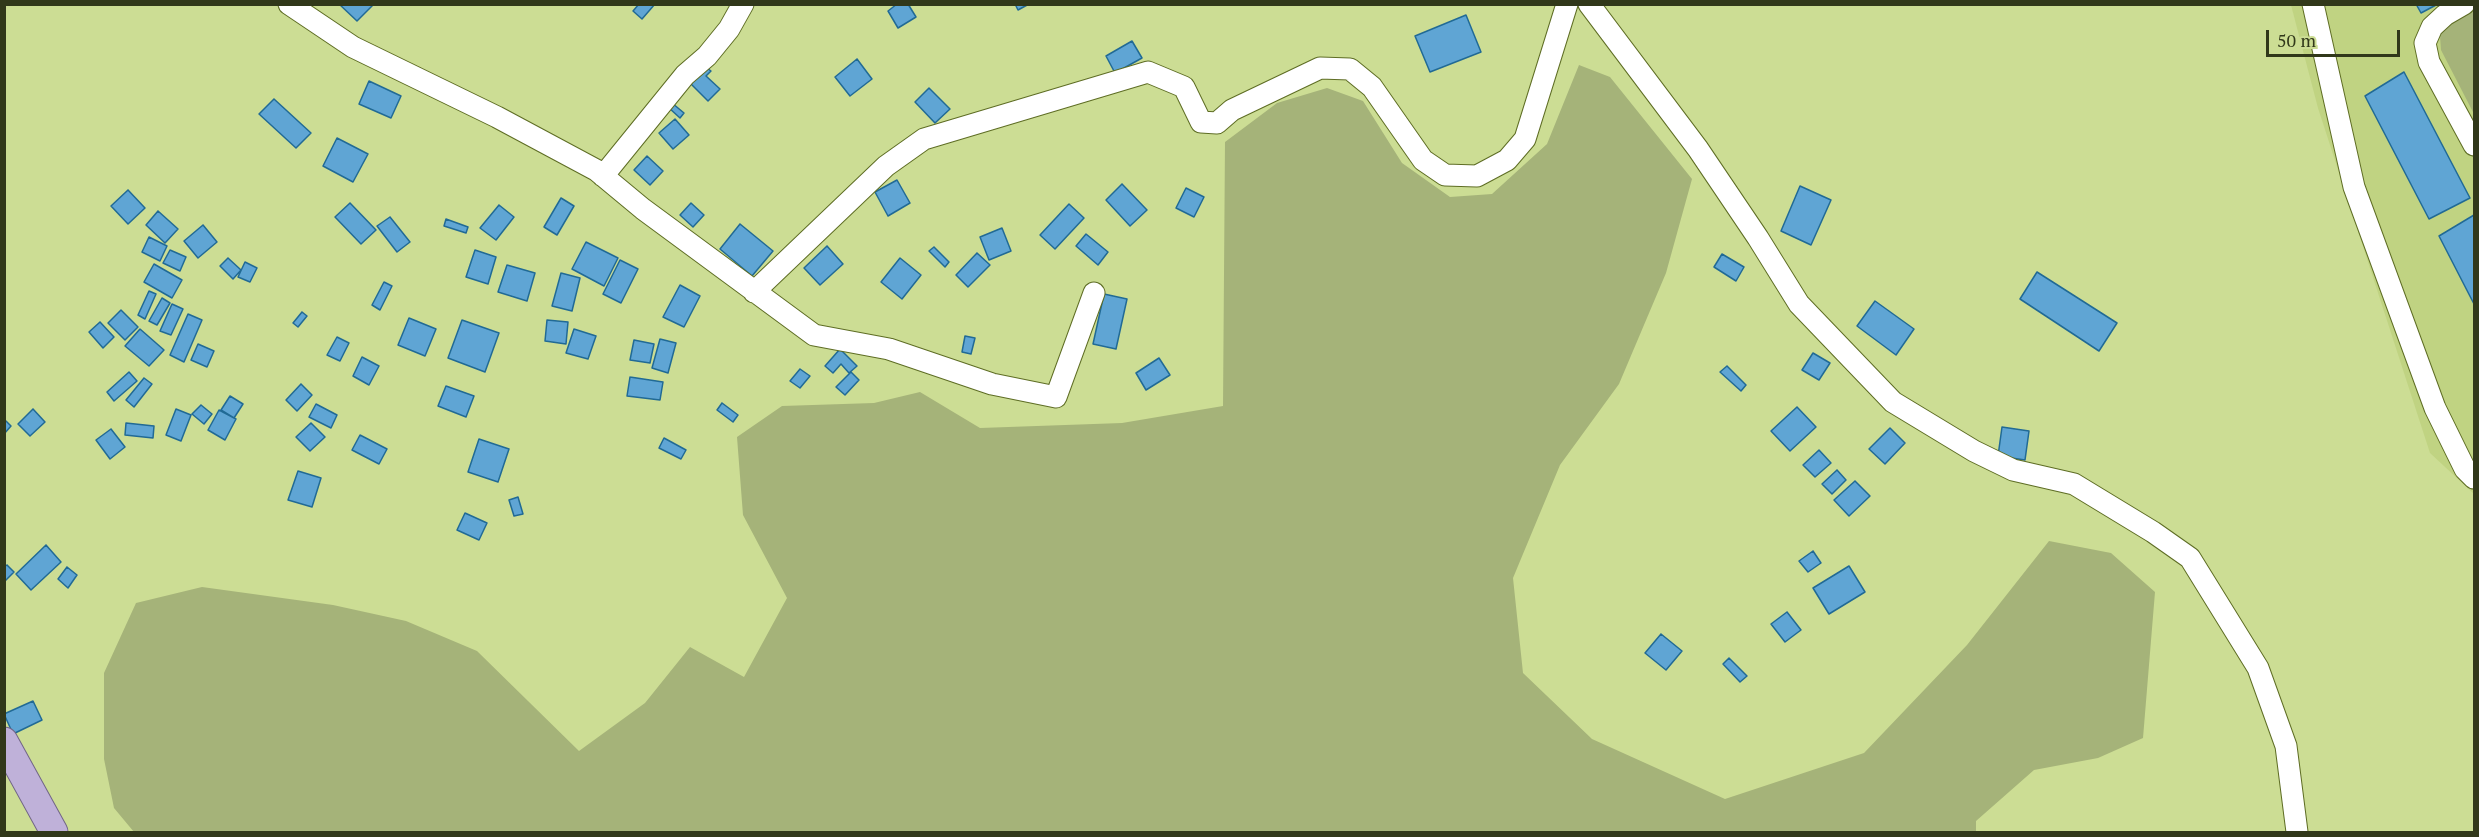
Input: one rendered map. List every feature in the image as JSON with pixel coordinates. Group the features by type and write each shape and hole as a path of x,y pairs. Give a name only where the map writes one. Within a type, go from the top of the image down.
{"main road":[{"path":"4,741 54,832"}],"street":[{"path":"603,176 685,75 707,56 722,38 743,4"},
{"path":"754,292 886,166 924,139 1148,72 1184,87 1201,122 1217,123 1232,110 1320,68 1350,69 1372,87 1424,160 1445,176 1477,177 1507,160 1525,139 1567,4"},
{"path":"1589,4 1698,149 1799,304 1893,402 1974,451 2013,470 2074,484 2153,532 2190,558 2258,668 2286,746 2297,832"},
{"path":"2313,4 2354,187 2435,408 2464,469 2475,478"},
{"path":"2464,4 2445,15 2432,27 2426,43 2429,62 2475,145"},
{"path":"293,6 353,47 497,117 603,176 754,292 814,334 889,349 992,384 1056,397 1094,293"}],"shaded area":[{"path":"2291,5 2474,5 2474,494 2430,453 2318,108"},
{"path":"2474,8 2474,114 2441,50 2440,36 2443,25"},
{"path":"1579,65 1610,77 1692,179 1666,273 1619,384 1560,465 1513,578 1523,673 1592,739 1725,799 1864,753 1967,645 2049,541 2111,553 2155,592 2143,738 2098,758 2034,770 1976,821 1976,832 134,832 114,808 104,759 104,673 136,603 202,587 333,605 406,621 477,651 579,751 645,703 690,647 744,677 787,598 743,515 737,437 782,406 874,403 920,392 980,428 1122,423 1223,406 1225,142 1277,103 1327,88 1363,101 1402,163 1450,197 1492,194 1547,144"}],"building":[{"path":"339,4 374,4 357,21"},
{"path":"639,4 655,4 642,19 633,11"},
{"path":"897,4 908,4 916,17 898,28 888,11"},
{"path":"1015,4 1029,4 1018,10"},
{"path":"2416,4 2438,4 2421,13"},
{"path":"1466,15 1481,52 1430,72 1415,36"},
{"path":"1132,41 1142,58 1115,73 1106,56"},
{"path":"857,59 872,79 850,96 835,77"},
{"path":"703,65 711,71 706,76 720,89 708,101 687,80"},
{"path":"2404,72 2470,198 2429,219 2365,96"},
{"path":"369,81 401,96 391,118 359,104"},
{"path":"929,88 950,109 935,123 915,102"},
{"path":"274,99 311,133 296,148 259,114"},
{"path":"672,103 684,113 680,118 668,107"},
{"path":"675,119 689,135 673,149 659,133"},
{"path":"337,138 368,154 353,182 323,166"},
{"path":"647,156 663,171 650,185 634,170"},
{"path":"897,180 910,203 888,216 875,192"},
{"path":"1122,184 1147,210 1130,226 1106,200"},
{"path":"1800,186 1831,200 1811,245 1781,231"},
{"path":"1186,188 1204,197 1194,217 1176,208"},
{"path":"128,190 145,208 128,224 111,206"},
{"path":"561,198 574,206 557,235 544,227"},
{"path":"350,203 376,230 361,244 335,217"},
{"path":"691,203 704,215 693,227 680,215"},
{"path":"1069,204 1084,218 1055,249 1040,235"},
{"path":"499,205 514,217 496,240 480,228"},
{"path":"158,211 178,229 165,243 146,225"},
{"path":"2474,215 2474,304 2439,236"},
{"path":"390,217 410,242 397,252 377,226"},
{"path":"446,219 468,227 466,233 444,226"},
{"path":"740,224 773,251 752,276 720,249"},
{"path":"203,225 217,242 198,258 184,241"},
{"path":"1002,228 1011,251 989,260 980,237"},
{"path":"1086,234 1108,252 1098,265 1076,246"},
{"path":"149,237 167,246 160,261 142,252"},
{"path":"586,242 618,258 604,286 572,269"},
{"path":"827,246 843,264 820,285 804,268"},
{"path":"934,247 949,262 945,267 929,251"},
{"path":"170,250 186,257 180,271 163,263"},
{"path":"475,250 496,257 488,284 466,277"},
{"path":"977,253 990,265 968,287 956,275"},
{"path":"1722,254 1744,267 1736,281 1714,267"},
{"path":"228,258 241,270 233,279 220,266"},
{"path":"900,258 921,275 902,299 881,282"},
{"path":"620,260 638,269 621,303 603,294"},
{"path":"245,262 257,268 250,282 238,277"},
{"path":"154,264 182,280 172,298 144,282"},
{"path":"507,265 535,273 527,301 498,292"},
{"path":"2037,272 2117,323 2099,351 2020,299"},
{"path":"561,273 580,278 572,311 552,306"},
{"path":"384,282 392,286 380,310 372,305"},
{"path":"680,285 700,296 684,327 663,317"},
{"path":"149,291 156,294 145,319 138,315"},
{"path":"1104,294 1127,299 1116,349 1093,344"},
{"path":"162,298 170,303 157,325 149,321"},
{"path":"1875,301 1914,329 1896,355 1857,326"},
{"path":"172,304 183,309 171,335 160,331"},
{"path":"121,310 138,327 125,340 108,323"},
{"path":"302,312 307,316 298,327 293,323"},
{"path":"188,314 202,320 184,362 170,355"},
{"path":"409,318 436,329 425,356 398,345"},
{"path":"462,320 499,333 485,372 448,358"},
{"path":"547,320 568,322 566,344 545,341"},
{"path":"100,322 114,337 103,348 89,332"},
{"path":"140,329 164,350 149,366 125,346"},
{"path":"574,329 596,336 588,359 566,353"},
{"path":"965,336 975,338 971,354 962,352"},
{"path":"337,337 349,343 340,361 327,355"},
{"path":"660,339 676,343 668,373 652,368"},
{"path":"634,340 654,344 650,363 630,360"},
{"path":"198,344 214,351 207,367 191,360"},
{"path":"840,349 857,366 849,373 841,364 833,373 825,366"},
{"path":"1813,353 1830,363 1819,380 1802,370"},
{"path":"362,357 379,366 369,385 353,376"},
{"path":"1159,358 1170,375 1146,390 1136,373"},
{"path":"1727,366 1746,385 1741,391 1720,372"},
{"path":"800,369 810,376 800,388 790,381"},
{"path":"129,372 137,381 114,401 107,392"},
{"path":"851,372 859,380 845,395 836,387"},
{"path":"630,377 663,382 660,400 627,396"},
{"path":"144,378 152,384 134,407 126,400"},
{"path":"301,384 312,395 297,411 286,400"},
{"path":"446,386 474,396 466,417 438,406"},
{"path":"230,396 243,404 234,418 221,410"},
{"path":"722,403 738,415 733,422 717,410"},
{"path":"316,404 337,415 331,428 309,417"},
{"path":"201,405 212,414 204,424 192,414"},
{"path":"1797,407 1816,427 1790,451 1771,431"},
{"path":"33,409 45,422 30,436 18,424"},
{"path":"176,409 191,415 181,441 166,435"},
{"path":"219,410 236,419 225,440 208,430"},
{"path":"6,421 11,426 4,434 4,423"},
{"path":"126,423 154,426 153,438 125,435"},
{"path":"311,423 325,437 310,451 296,437"},
{"path":"2002,427 2029,431 2025,460 1998,456"},
{"path":"1890,428 1905,443 1885,464 1869,449"},
{"path":"111,429 125,447 110,459 96,440"},
{"path":"360,435 387,449 379,464 352,450"},
{"path":"664,438 686,450 681,459 659,448"},
{"path":"479,439 509,449 498,482 468,472"},
{"path":"1819,450 1831,463 1815,477 1803,465"},
{"path":"1837,470 1846,480 1832,494 1822,484"},
{"path":"298,471 321,478 312,507 288,500"},
{"path":"1855,481 1870,496 1849,516 1834,500"},
{"path":"518,497 523,514 514,516 509,500"},
{"path":"465,513 487,523 479,540 457,530"},
{"path":"46,545 61,562 31,590 16,574"},
{"path":"1813,551 1821,563 1808,572 1799,561"},
{"path":"7,565 14,572 4,582 4,567"},
{"path":"1849,566 1865,592 1829,614 1813,588"},
{"path":"67,567 77,575 68,588 58,579"},
{"path":"1787,612 1801,630 1785,642 1771,624"},
{"path":"1661,634 1682,651 1666,670 1645,653"},
{"path":"1729,658 1747,676 1740,682 1723,664"},
{"path":"33,701 42,720 13,734 4,714"}]}
